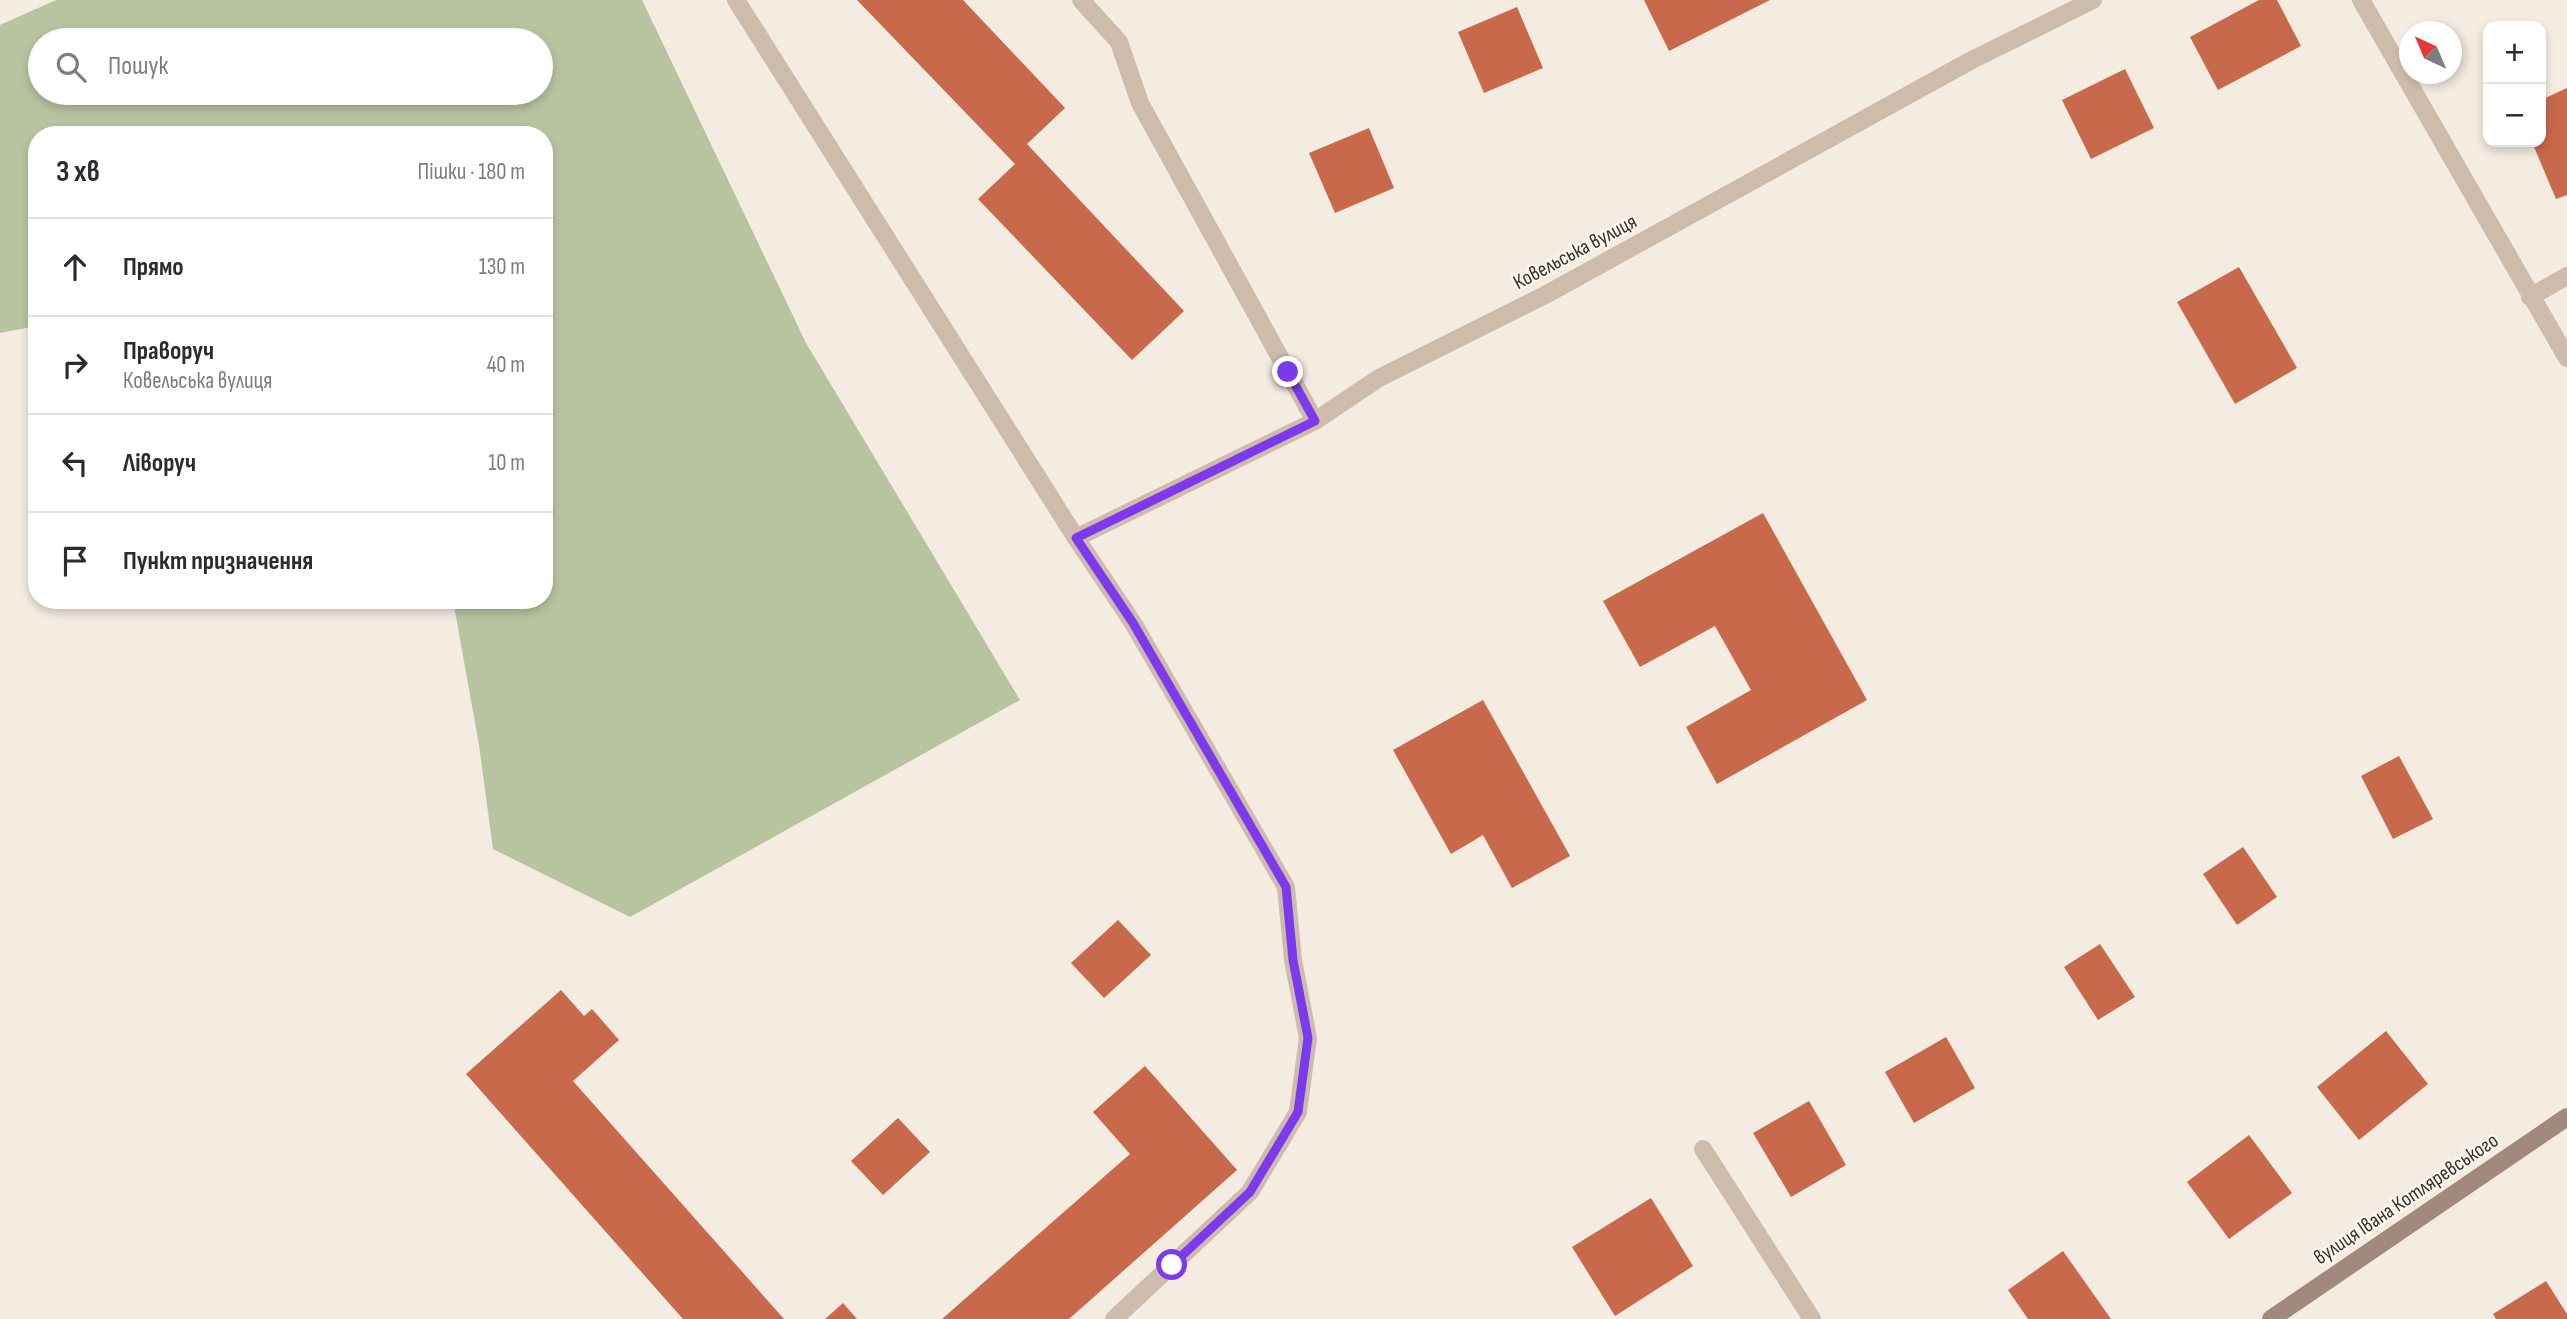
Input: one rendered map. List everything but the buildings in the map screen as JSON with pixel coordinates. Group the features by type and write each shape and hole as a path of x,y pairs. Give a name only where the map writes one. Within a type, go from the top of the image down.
{"street":[{"path":"736,0 1076,538 1133,623 1286,887 1293,960 1308,1038 1298,1112 1250,1192 1114,1319"},
{"path":"1081,0 1119,42 1140,103 1315,421"},
{"name":"Ковельська вулиця","path":"1076,538 1315,421 1379,379 1547,294 1970,61 2093,0"},
{"path":"2361,0 2567,358"},
{"path":"2530,297 2567,276"},
{"name":"вулиця Івана Котляревського","path":"2271,1319 2567,1117"},
{"path":"1703,1150 1812,1319"}],"green space":[{"path":"56,0 642,0 806,343 1020,700 630,917 493,849 479,745 455,609 553,609 553,126 28,126 28,328 0,333 0,25"}],"route":[{"path":"1172,1265 1250,1192 1298,1112 1308,1038 1293,960 1286,887 1133,623 1076,538 1315,421 1288,372"}]}
